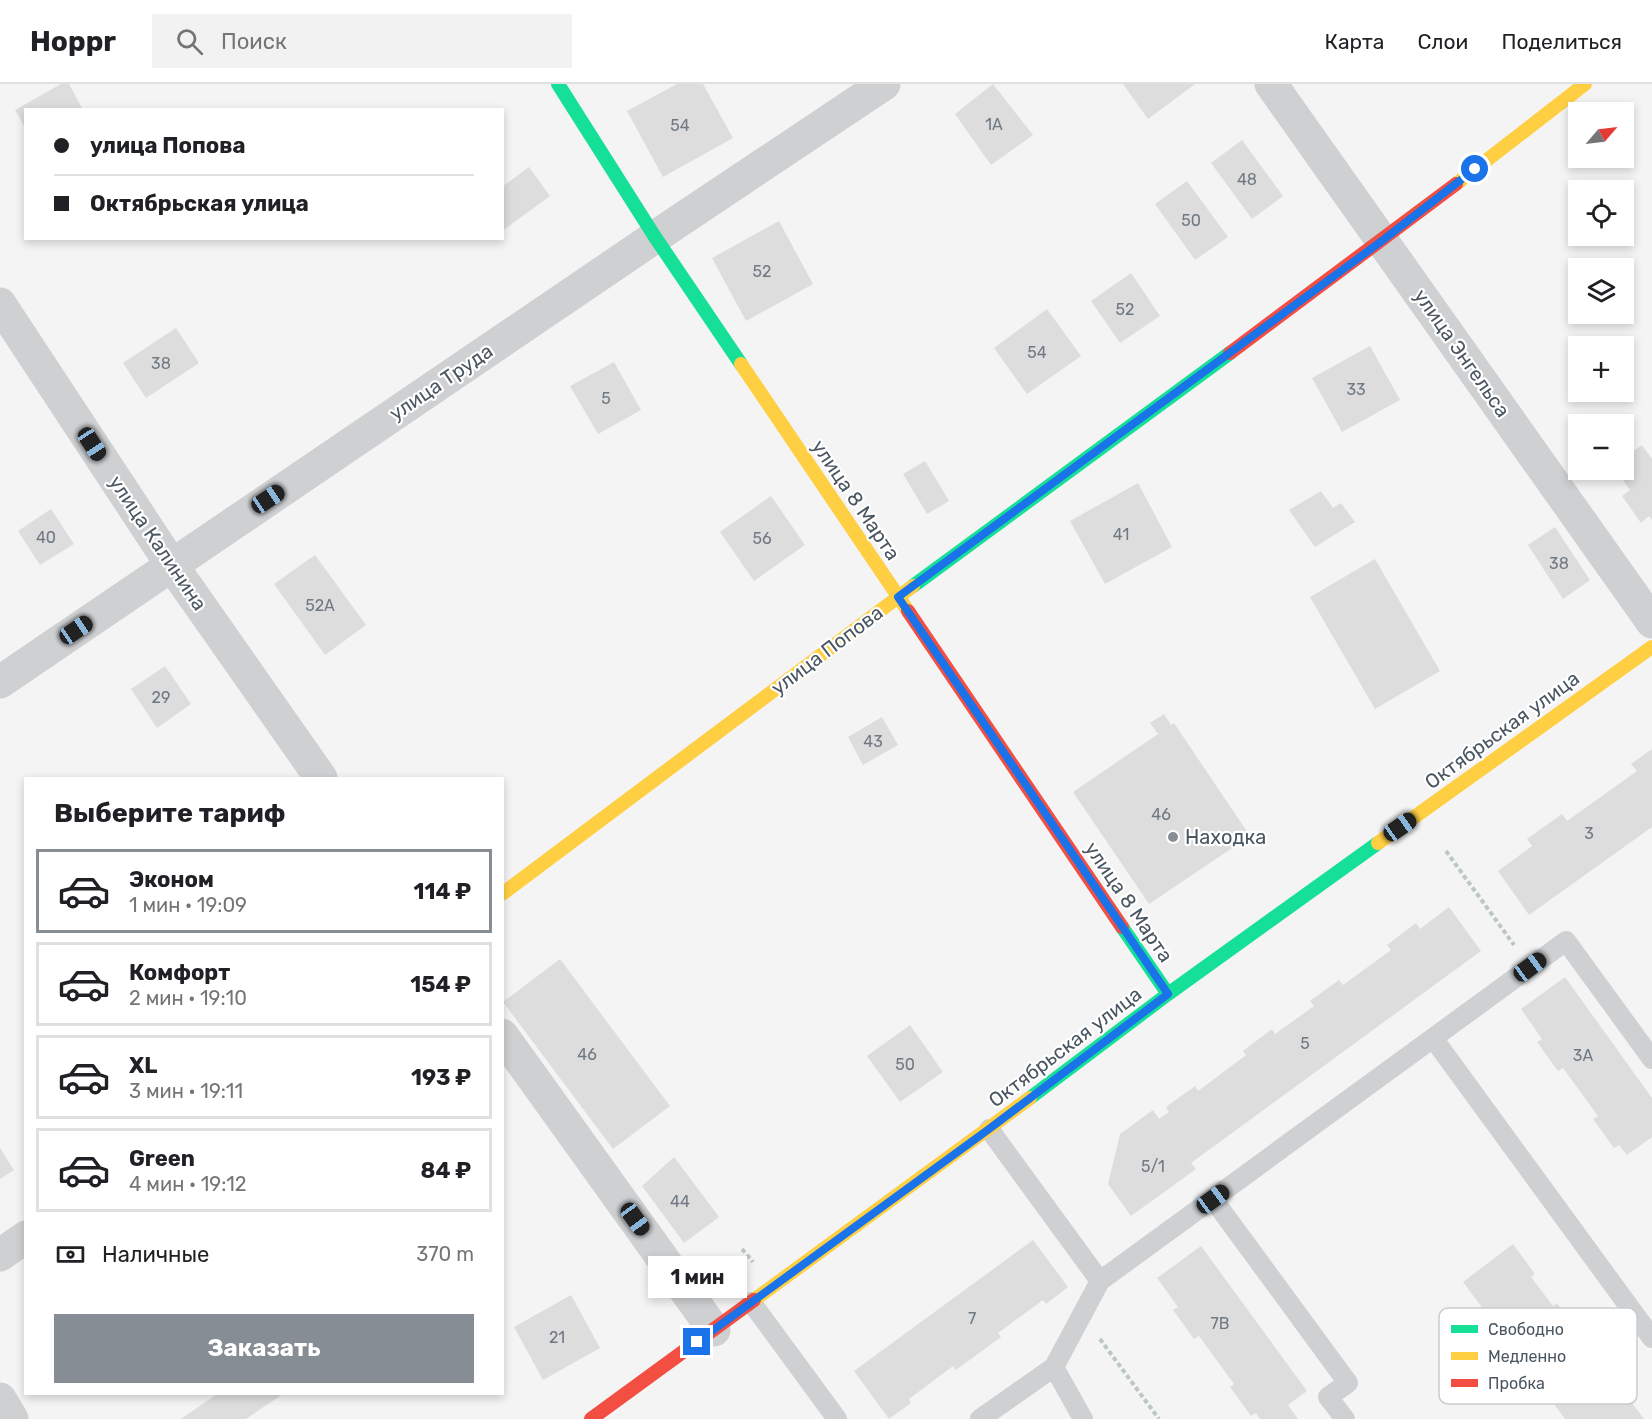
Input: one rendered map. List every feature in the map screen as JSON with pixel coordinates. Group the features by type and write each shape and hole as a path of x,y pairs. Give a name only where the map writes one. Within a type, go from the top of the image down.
{"street":[{"name":"улица 8 Марта","path":"558,84 655,237 1168,994"},
{"name":"улица Труда","path":"0,682 171,564 884,84"},
{"name":"улица Энгельса","path":"1271,84 1652,622"},
{"name":"улица Попова","path":"504,892 898,597 1383,240 1585,84"},
{"name":"улица Калинина","path":"0,304 171,564 320,777"},
{"name":"Октябрьская улица","path":"591,1419 989,1129 1168,994 1652,647"},
{"path":"504,1038 714,1330"},
{"path":"0,1255 24,1238"},
{"path":"0,1400 12,1419"}],"lane":[{"path":"980,1419 1054,1367 1100,1281 1566,941 1652,1059"},
{"path":"1433,1038 1630,1308"},
{"path":"989,1129 1100,1281"},
{"path":"1213,1199 1348,1383 1328,1397 1344,1419"},
{"path":"751,1302 837,1419"},
{"path":"1637,1317 1652,1338"},
{"path":"1054,1367 1083,1419"}],"path":[{"path":"1446,851 1530,967"},
{"path":"1082,1314 1159,1419"}],"building":[{"path":"61,84 69,84 82,108 24,108 24,126 15,110"},
{"path":"677,84 703,84 733,138 663,177 627,111"},
{"path":"993,84 1033,135 991,165 955,114"},
{"path":"1123,84 1195,84 1148,119"},
{"path":"1242,140 1283,196 1252,219 1211,163"},
{"path":"529,167 550,196 504,230 504,186"},
{"path":"1187,181 1228,237 1195,260 1155,204"},
{"path":"779,221 813,284 746,321 712,258"},
{"path":"1131,273 1160,316 1120,343 1091,301"},
{"path":"1047,309 1081,356 1027,394 994,348"},
{"path":"176,328 199,363 146,398 123,363"},
{"path":"1370,346 1400,400 1342,432 1312,378"},
{"path":"614,362 641,410 598,434 570,386"},
{"path":"1642,445 1652,459 1652,520 1649,516 1641,523 1622,496 1630,490 1623,480 1634,480 1634,451"},
{"path":"925,461 949,501 927,514 903,474"},
{"path":"1138,483 1172,547 1105,584 1070,521"},
{"path":"1321,491 1333,508 1341,503 1355,522 1315,547 1289,510"},
{"path":"771,496 805,545 754,581 720,532"},
{"path":"51,509 74,544 40,565 18,531"},
{"path":"1555,527 1590,580 1563,599 1528,545"},
{"path":"315,555 366,625 325,655 274,584"},
{"path":"1375,559 1440,671 1375,709 1310,597"},
{"path":"165,666 191,704 157,728 131,689"},
{"path":"1164,714 1171,725 1174,723 1250,836 1149,904 1073,792 1158,734 1150,723"},
{"path":"882,717 898,745 863,765 848,737"},
{"path":"1652,749 1652,827 1529,915 1498,871 1532,846 1527,839 1562,814 1567,821 1637,771 1631,764"},
{"path":"1449,907 1481,951 1191,1163 1196,1169 1131,1216 1108,1184 1120,1134 1153,1110 1159,1119 1169,1112 1166,1107 1195,1086 1198,1091 1246,1055 1243,1051 1272,1029 1275,1034 1314,1006 1310,1001 1339,980 1343,985 1391,950 1387,945 1416,923 1420,929"},
{"path":"560,959 670,1106 613,1149 504,1001"},
{"path":"1565,977 1652,1098 1652,1137 1627,1155 1619,1145 1614,1148 1593,1119 1598,1116 1563,1068 1558,1071 1537,1042 1542,1039 1521,1009"},
{"path":"910,1025 943,1072 900,1102 867,1056"},
{"path":"0,1148 14,1170 0,1179"},
{"path":"674,1157 719,1217 684,1243 642,1186"},
{"path":"1033,1240 1068,1287 1046,1304 1043,1300 998,1333 1001,1337 956,1370 953,1366 909,1399 911,1403 889,1419 854,1371"},
{"path":"1513,1244 1535,1274 1531,1277 1553,1306 1557,1303 1561,1308 1482,1308 1463,1282"},
{"path":"1201,1246 1307,1391 1288,1405 1298,1419 1260,1419 1256,1413 1251,1416 1230,1387 1234,1384 1199,1336 1194,1339 1173,1310 1178,1307 1157,1278"},
{"path":"571,1295 600,1348 543,1380 514,1327"},
{"path":"216,1395 282,1395 246,1419 181,1419"},
{"path":"1554,1404 1633,1404 1644,1419 1565,1419"}],"traffic: fast":[{"path":"558,84 655,237 741,364"},
{"path":"913,586 1230,353"},
{"path":"1030,1098 1168,994 1378,843"},
{"path":"1122,927 1168,994"}],"traffic: slow":[{"path":"1456,184 1585,84"},
{"path":"741,364 908,611"},
{"path":"504,893 913,586"},
{"path":"1378,843 1652,647"},
{"path":"754,1300 1030,1098"}],"traffic: jam":[{"path":"1230,353 1456,184"},
{"path":"908,611 1122,927"},
{"path":"591,1419 754,1300"}],"place":[{"name":"Находка","path":"1173,837"}],"route":[{"path":"697,1342 989,1129 1168,994 898,597 1383,240 1475,169"}]}
